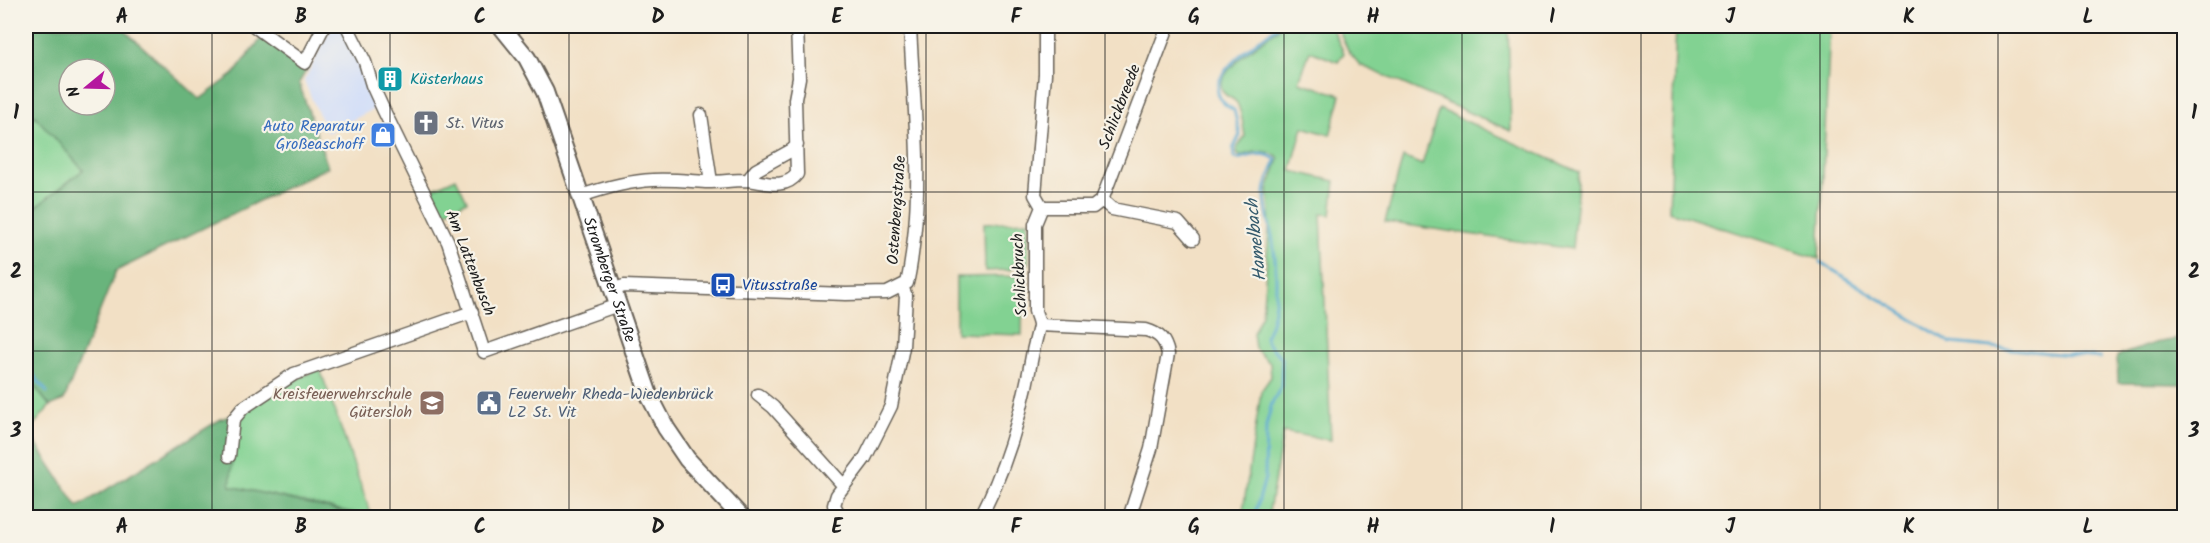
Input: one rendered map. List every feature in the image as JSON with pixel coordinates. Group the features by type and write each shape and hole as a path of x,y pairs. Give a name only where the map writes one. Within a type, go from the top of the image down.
{"main road":[{"name":"Stromberger Straße","path":"501,26 527,58 545,92 648,394 666,428 687,459 742,518"}],"street":[{"path":"254,26 305,63 324,26"},
{"name":"Am Lattenbusch","path":"347,26 365,62 383,109 448,242 484,352 615,297"},
{"path":"581,196 611,186 653,180 711,182 748,180 756,183 786,183 792,180 797,174 795,99 799,78 797,26"},
{"name":"Ostenbergstraße","path":"840,518 834,505 837,495 865,458 891,406 903,347 906,296 902,287 907,283 909,274 918,177 918,140 910,26"},
{"name":"Schlickbruch","path":"980,518 1000,477 1013,442 1039,325 1035,311 1035,224 1042,207 1035,195 1045,74 1045,26"},
{"name":"Schlickbreede","path":"1102,200 1168,26"},
{"path":"701,115 711,182"},
{"path":"748,180 756,170 797,145"},
{"path":"1042,207 1093,207 1102,200 1112,209 1179,222 1193,239"},
{"path":"615,297 624,286 846,294 887,293 902,287"},
{"path":"230,456 233,420 243,408 294,374 472,312"},
{"path":"1039,325 1146,330 1158,333 1166,343 1168,354 1151,449 1129,518"},
{"path":"758,395 773,407 844,486"}],"shaded area":[{"path":"332,26 344,26 375,103 374,109 327,133 304,81"}],"green space":[{"path":"26,26 120,26 200,99 234,74 262,37 307,69 299,83 328,167 116,271 64,400 50,406 26,376 26,215 83,170 35,116 26,123"},
{"path":"1282,26 1331,26 1344,53 1338,62 1310,51 1299,82 1341,95 1330,135 1303,127 1291,171 1335,181 1331,215 1321,214 1331,440 1283,432 1268,517 1242,517 1261,391 1271,377 1270,363 1255,349 1253,333 1262,314 1270,212 1268,190 1279,159 1266,152 1240,156 1237,154 1237,148 1245,136 1241,115 1237,103 1224,94 1221,84 1225,75 1243,56"},
{"path":"1337,26 1508,26 1511,131 1360,65 1349,52"},
{"path":"1676,26 1830,26 1819,259 1669,211"},
{"path":"1439,109 1579,172 1572,249 1385,222 1403,157 1422,165"},
{"path":"35,115 83,170 26,215 26,123"},
{"path":"456,178 467,201 439,215 427,191"},
{"path":"1028,221 1028,263 1011,264 1011,270 985,271 984,223"},
{"path":"1023,276 1022,335 956,333 956,277"},
{"path":"2184,338 2184,384 2118,383 2117,356 2155,343"},
{"path":"320,369 372,517 230,486 236,420 261,399"},
{"path":"26,376 50,406 26,434"},
{"path":"245,411 236,420 230,486 367,517 26,517 26,452 35,442 78,507 221,419"}],"waterway":[{"name":"Hamelbach","path":"1254,518 1265,478 1266,426 1272,403 1281,387 1282,358 1268,344 1265,337 1273,314 1276,288 1274,248 1266,211 1265,191 1276,160 1263,154 1238,159 1234,157 1233,149 1240,135 1234,110 1221,100 1218,89 1221,77 1230,65 1278,26"},
{"path":"1820,262 1951,343 2100,358"},
{"path":"26,366 47,392"}],"place":[{"name":"Küsterhaus","path":"390,79"},
{"name":"St. Vitus","path":"426,123"},
{"name":"Auto Reparatur Großeaschoff","path":"383,135"},
{"name":"Vitusstraße","path":"723,285"},
{"name":"Kreisfeuerwehrschule Gütersloh","path":"432,403"},
{"name":"Feuerwehr Rheda-Wiedenbrück LZ St. Vit","path":"489,403"}]}
